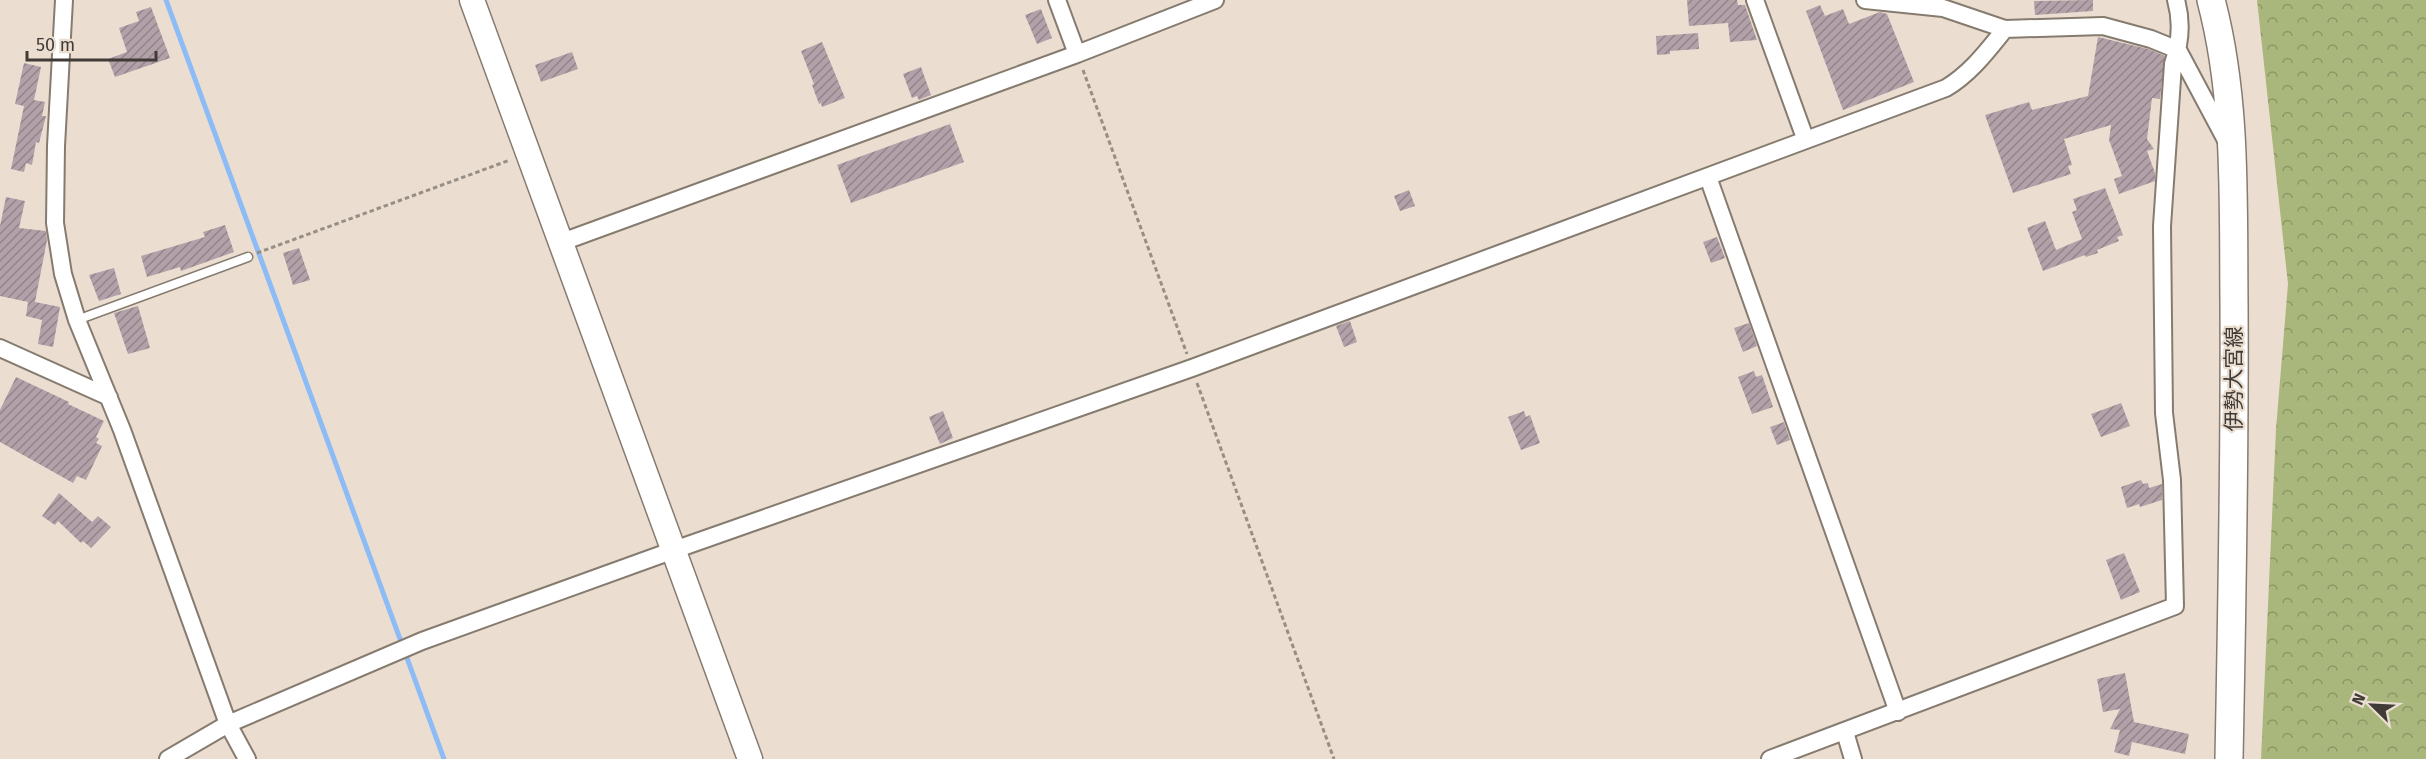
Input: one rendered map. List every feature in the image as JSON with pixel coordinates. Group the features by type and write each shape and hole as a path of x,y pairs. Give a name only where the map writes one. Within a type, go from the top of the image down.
{"main road":[{"name":"伊勢大宮線","path":"2211,0 2220,33 2233,153 2235,494 2229,759"}],"street":[{"path":"64,0 56,146 55,223 63,274 77,320 109,397 228,724 247,759"},
{"path":"472,0 750,759"},
{"path":"1057,0 1077,54"},
{"path":"562,242 1077,54 1215,0"},
{"path":"1755,0 1805,138"},
{"path":"1865,0 1943,8 2005,29 2103,26 2127,31 2178,50 2233,153"},
{"path":"1770,759 2175,606 2172,480 2164,413 2162,226 2172,75 2178,50 2179,12 2176,0"},
{"path":"168,759 228,724 414,645 674,550 1192,368 1708,177 1805,138 1946,88 1975,66 2005,29"},
{"path":"1708,177 1898,712"},
{"path":"0,348 109,397"},
{"path":"1845,732 1853,759"}],"lane":[{"path":"77,320 248,257"}],"path":[{"path":"1077,54 1335,759"},
{"path":"270,249 529,153"}],"green space":[{"path":"2257,0 2426,0 2426,759 2261,759 2276,429 2288,284"}],"building":[{"path":"1687,0 1737,0 1738,5 1745,5 1757,40 1730,42 1728,23 1689,26"},
{"path":"2093,0 2093,11 2035,15 2034,1"},
{"path":"1820,5 1825,16 1843,9 1849,24 1880,12 1887,14 1914,82 1843,110 1806,11"},
{"path":"151,7 170,58 115,77 108,59 127,52 119,28 139,21 136,12"},
{"path":"1041,9 1052,38 1037,44 1025,15"},
{"path":"1698,33 1699,49 1670,51 1670,54 1657,55 1656,36"},
{"path":"2098,37 2148,49 2165,56 2160,99 2152,98 2147,139 2154,149 2147,151 2155,173 2155,181 2119,194 2114,179 2122,176 2109,140 2111,125 2064,139 2072,165 2068,166 2071,174 2013,193 1985,115 2029,102 2032,110 2088,96"},
{"path":"822,42 845,98 822,107 801,51"},
{"path":"572,52 578,69 541,82 535,65"},
{"path":"24,63 41,67 34,100 45,102 42,116 46,116 39,143 36,142 32,165 26,163 24,172 11,169 24,106 15,104"},
{"path":"921,67 931,95 919,100 917,96 912,98 903,74"},
{"path":"950,124 964,162 851,203 837,165"},
{"path":"2105,188 2123,235 2117,237 2119,241 2097,250 2098,253 2086,257 2085,255 2043,271 2027,228 2045,221 2056,250 2082,239 2072,212 2077,210 2073,199"},
{"path":"1409,190 1415,206 1400,211 1394,196"},
{"path":"6,197 25,201 19,228 46,231 47,240 35,302 60,307 53,347 38,344 42,320 26,316 28,302 0,296 0,226"},
{"path":"225,225 234,252 181,271 180,267 147,277 141,256 205,237 203,232"},
{"path":"1717,237 1725,258 1711,263 1703,242"},
{"path":"299,248 310,280 293,285 283,253"},
{"path":"114,268 121,294 99,301 89,275"},
{"path":"138,306 150,348 128,354 114,313"},
{"path":"1350,321 1357,342 1344,347 1336,326"},
{"path":"1749,323 1757,346 1743,352 1734,328"},
{"path":"1754,371 1756,377 1762,375 1773,407 1752,414 1738,377"},
{"path":"16,377 104,421 96,437 99,439 96,443 102,446 86,480 77,476 73,483 0,442 0,410"},
{"path":"2121,403 2130,426 2101,437 2091,414"},
{"path":"943,411 953,438 940,444 929,417"},
{"path":"1524,411 1526,417 1530,415 1540,443 1521,450 1508,417"},
{"path":"1784,422 1790,440 1777,445 1770,427"},
{"path":"2141,480 2143,484 2148,483 2149,488 2162,484 2162,500 2140,507 2139,504 2127,508 2121,487"},
{"path":"59,493 92,522 98,516 111,527 91,548 83,541 81,543 58,521 55,525 42,516"},
{"path":"2124,553 2140,592 2121,600 2106,560"},
{"path":"2125,673 2134,722 2189,734 2185,754 2132,742 2129,756 2114,752 2120,730 2110,729 2120,709 2103,712 2097,679"}],"waterway":[{"path":"166,0 444,759"}]}
